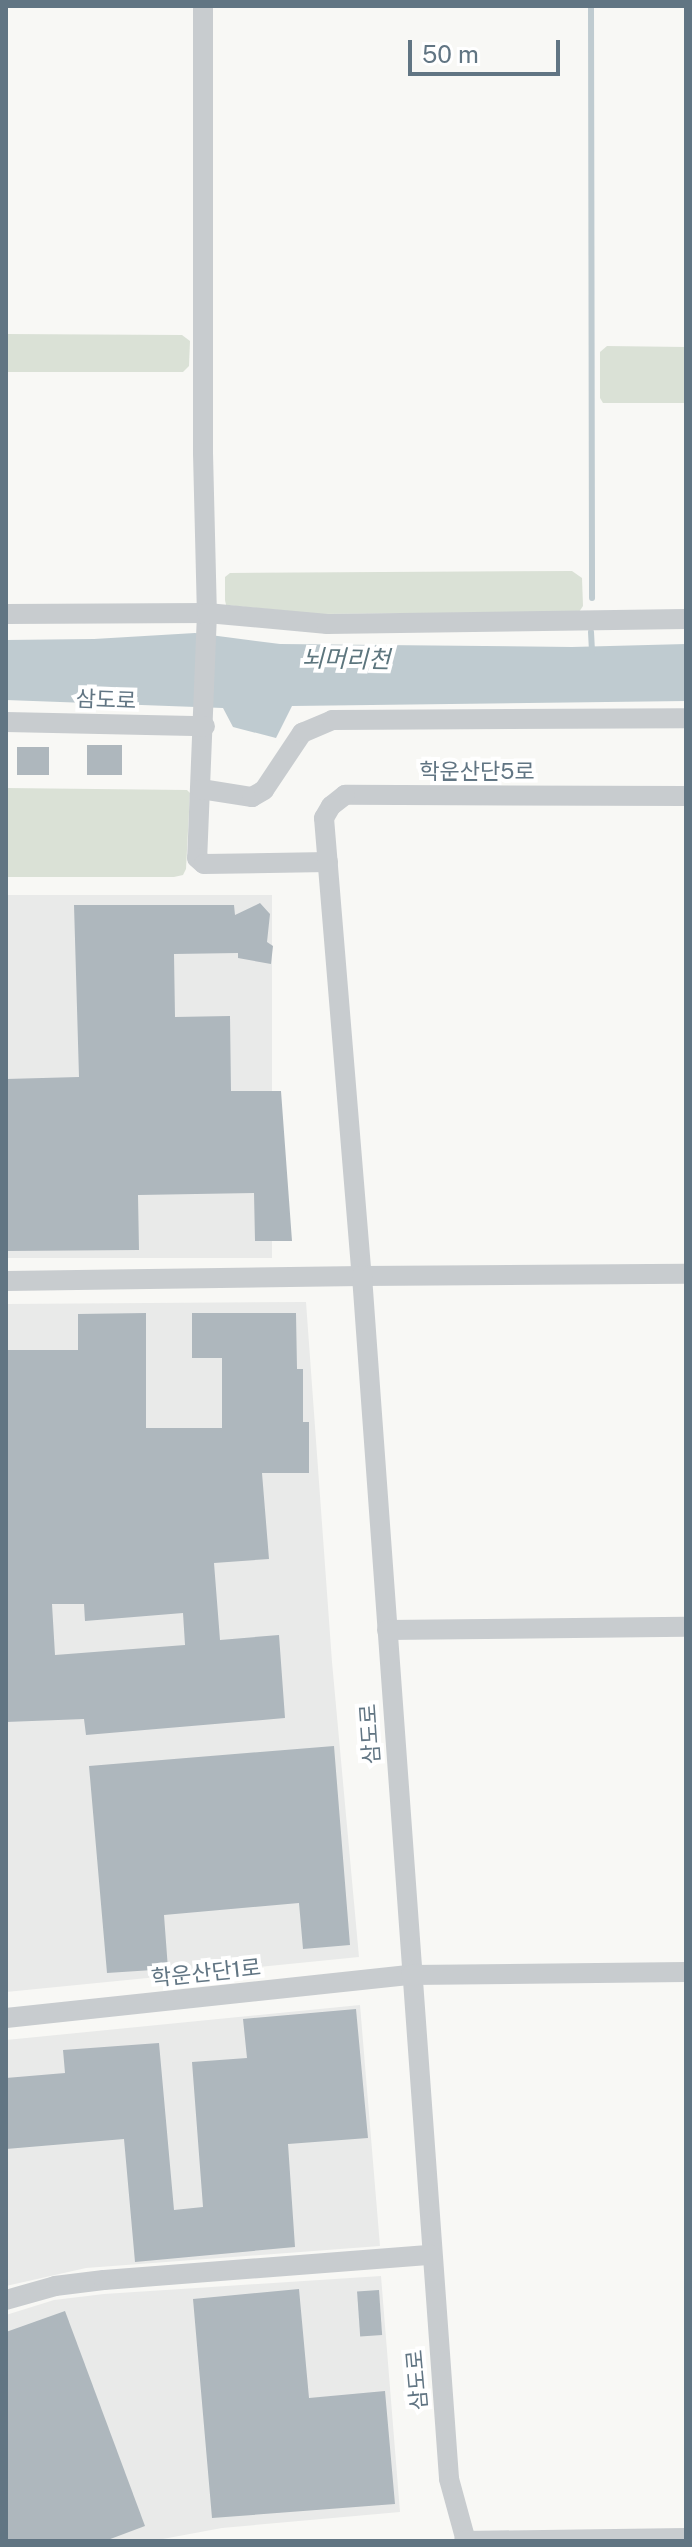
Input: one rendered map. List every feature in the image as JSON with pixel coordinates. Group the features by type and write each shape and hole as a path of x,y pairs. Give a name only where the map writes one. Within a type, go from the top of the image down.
{"street":[{"path":"203,6 203,453 207,619 205,726 197,858 204,864 328,862"},
{"path":"6,614 327,624 686,619"},
{"path":"201,789 252,797 264,790 302,733 332,720 686,718"},
{"name":"삼도로","path":"6,722 205,726"},
{"name":"학운산단5로","path":"362,1276 324,818 331,806 345,795 686,796"},
{"path":"6,1281 686,1274"},
{"name":"삼도로","path":"362,1276 449,2479 465,2541"},
{"path":"387,1630 686,1627"},
{"name":"학운산단1로","path":"6,2018 411,1975 686,1972"},
{"path":"6,2300 55,2286 104,2280 431,2255"},
{"path":"465,2541 686,2538"}],"shaded area":[{"path":"6,334 182,335 190,341 189,366 183,372 6,372"},
{"path":"607,346 686,347 686,403 603,403 600,398 600,352"},
{"path":"572,571 582,578 583,606 579,612 318,614 226,605 225,600 225,577 230,573"},
{"path":"6,788 187,790 190,793 186,869 183,875 174,877 6,877"},
{"path":"6,895 272,895 272,1258 6,1258"},
{"path":"306,1302 332,1662 359,1957 6,1992 6,1304"},
{"path":"360,2005 380,2246 86,2268 6,2286 6,2040"},
{"path":"381,2276 400,2512 222,2528 152,2541 6,2541 6,2315 54,2300 104,2294"}],"water":[{"name":"뇌머리천","path":"195,633 280,644 572,647 686,644 686,701 292,706 276,738 233,727 223,708 6,700 6,640"}],"building":[{"path":"87,745 122,745 122,775 87,775"},
{"path":"17,747 49,747 49,775 17,775"},
{"path":"260,903 270,914 267,942 273,946 271,964 238,958 238,953 174,954 175,1017 230,1016 231,1091 281,1091 292,1241 255,1241 254,1193 138,1195 139,1250 6,1251 6,1079 79,1077 74,905 234,905 235,915"},
{"path":"146,1313 146,1428 222,1428 222,1358 192,1358 192,1313 296,1313 297,1369 303,1369 303,1422 309,1422 309,1473 262,1473 269,1559 214,1563 220,1640 279,1635 285,1718 86,1735 84,1719 6,1722 6,1350 78,1350 78,1314","holes":["52,1604 84,1604 85,1621 183,1613 185,1645 55,1655"]},
{"path":"334,1746 350,1945 303,1949 299,1903 164,1915 168,1969 107,1973 89,1766"},
{"path":"356,2009 368,2138 288,2144 295,2247 135,2262 124,2139 6,2149 6,2078 65,2073 63,2050 159,2043 174,2210 203,2207 192,2062 247,2058 243,2019"},
{"path":"299,2289 309,2398 385,2391 395,2504 212,2518 193,2299"},
{"path":"379,2290 382,2335 360,2336 357,2292"},
{"path":"65,2311 145,2526 105,2541 6,2541 6,2332"}],"waterway":[{"path":"591,6 592,598"},
{"path":"591,632 592,652"}]}
